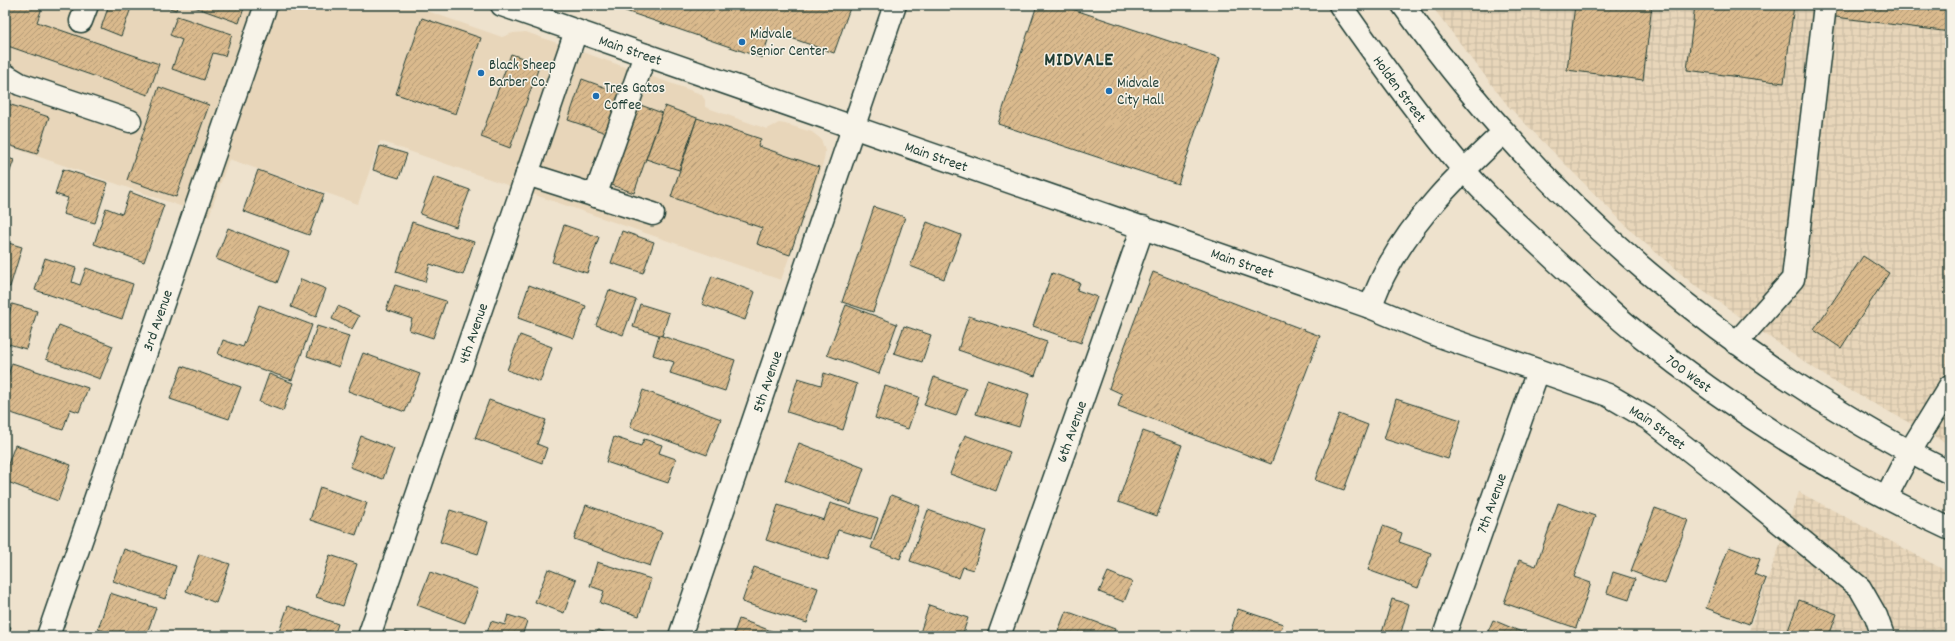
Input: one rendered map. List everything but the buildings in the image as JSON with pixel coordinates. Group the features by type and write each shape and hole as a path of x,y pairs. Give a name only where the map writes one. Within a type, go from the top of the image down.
{"street":[{"name":"3rd Avenue","path":"48,636 266,5"},
{"name":"Main Street","path":"502,5 1370,307 1437,335 1608,396 1649,419 1725,478 1860,588 1876,616 1883,636"},
{"name":"5th Avenue","path":"680,636 895,5"},
{"name":"Holden Street","path":"1340,5 1408,99 1464,170"},
{"path":"1403,5 1430,44 1503,133 1556,188 1636,264 1736,343 1793,383 1909,453 1950,474"},
{"path":"1736,343 1793,279 1825,5"},
{"name":"4th Avenue","path":"369,636 576,31"},
{"path":"595,196 645,55"},
{"path":"5,75 20,84 130,121"},
{"path":"1370,307 1385,273 1407,238 1436,200 1464,170 1503,133"},
{"name":"700 West","path":"1464,170 1520,226 1637,334 1692,376 1749,416 1842,473 1950,529"},
{"path":"527,174 653,214"},
{"name":"6th Avenue","path":"999,636 1143,227"},
{"name":"7th Avenue","path":"1444,636 1538,371"},
{"path":"1886,497 1909,453 1950,386"}],"shaded area":[{"path":"5,5 410,5 502,37 513,33 526,32 701,94 705,100 705,107 767,129 779,123 812,132 821,139 825,151 824,160 781,280 380,141 358,204 229,159 209,216 5,145"},
{"path":"1431,5 1950,5 1950,445 1831,380 1693,284 1632,232 1508,106"},
{"path":"1799,492 1950,573 1950,636 1747,636"}],"place":[{"name":"Midvale Senior Center","path":"742,42"},
{"name":"Black Sheep Barber Co.","path":"481,73"},
{"name":"Midvale City Hall","path":"1109,91"},
{"name":"Tres Gatos Coffee","path":"596,96"}],"district":[{"name":"MIDVALE","path":"1079,58"}]}
